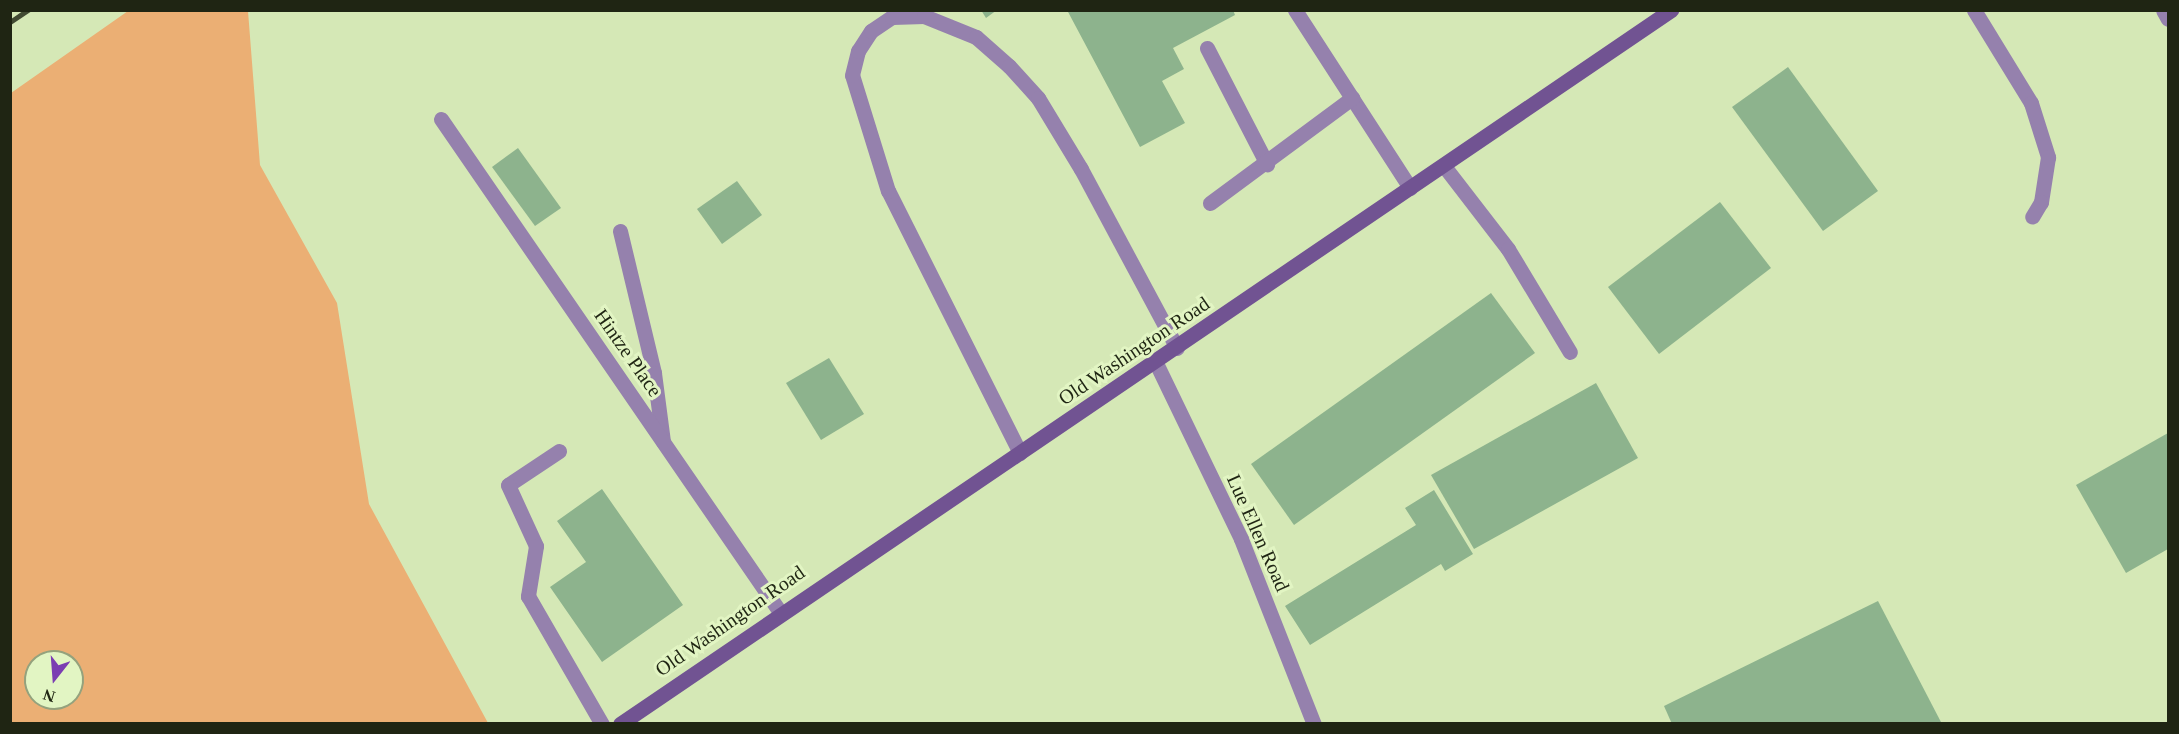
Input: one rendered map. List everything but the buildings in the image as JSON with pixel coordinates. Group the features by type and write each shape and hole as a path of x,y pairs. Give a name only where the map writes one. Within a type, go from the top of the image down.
{"main road":[{"name":"Old Washington Road","path":"620,723 780,612 1155,363 1671,10"}],"street":[{"path":"1295,10 1410,188"},
{"path":"1974,10 2031,103 2048,157 2041,202 2032,217"},
{"path":"2163,10 2169,19"},
{"path":"1020,453 888,191 852,75 858,51 871,31 892,17 924,16 976,37 1009,66 1038,98 1082,169 1177,348"},
{"path":"1207,48 1268,164"},
{"path":"1210,203 1268,164 1306,129 1352,98"},
{"name":"Hintze Place","path":"441,119 780,612"},
{"path":"1444,166 1508,249 1570,352"},
{"path":"620,231 654,373 663,441"},
{"name":"Lue Ellen Road","path":"1155,363 1241,539 1314,723"},
{"path":"559,451 508,484 536,546 528,596 602,723"}],"shaded area":[{"path":"128,11 248,11 260,165 337,303 369,504 488,723 11,723 11,93"}],"railway":[{"path":"10,22 28,10"}]}
